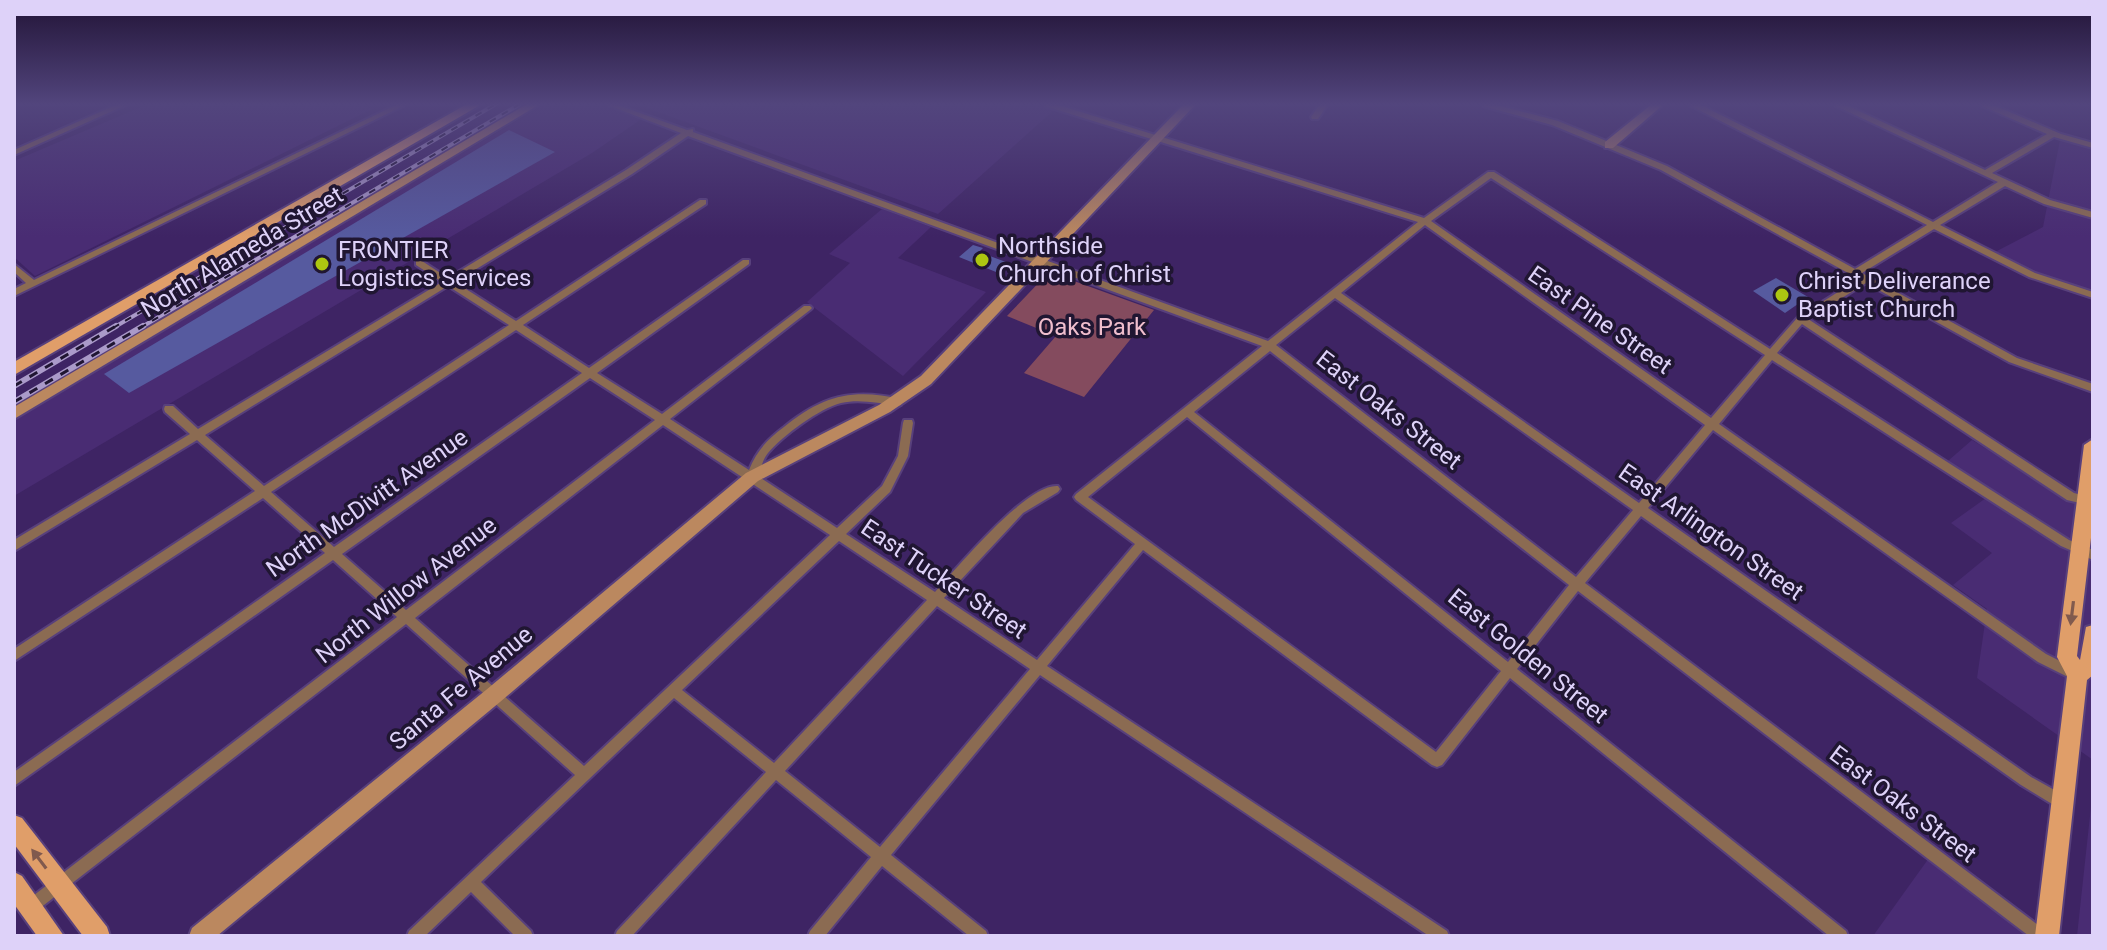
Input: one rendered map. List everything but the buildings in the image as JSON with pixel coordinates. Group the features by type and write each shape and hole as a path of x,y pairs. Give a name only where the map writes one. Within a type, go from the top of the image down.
{"main road":[{"name":"North Alameda Street","path":"14,369 399,148"},
{"name":"North Alameda Street","path":"14,414 460,148"},
{"name":"Santa Fe Avenue","path":"200,936 493,696 752,477 897,402 926,380 1147,148"},
{"path":"2044,936 2077,675 2067,657 2087,552 2093,445"},
{"path":"2077,675 2089,667 2093,633"},
{"path":"14,826 98,936"},
{"path":"14,884 52,936"}],"street":[{"path":"14,293 312,148"},
{"path":"14,546 664,148"},
{"name":"East Oaks Street","path":"737,148 1269,345 1577,584 2044,936"},
{"name":"East Pine Street","path":"1194,148 1425,221 2042,658 2077,675"},
{"path":"1617,148 1670,171 2013,360 2093,388"},
{"path":"1782,148 2033,276 2093,295"},
{"path":"1933,148 2047,202 2093,215"},
{"path":"1986,173 2028,148"},
{"path":"1866,279 1801,319 1773,354 1714,425 1577,584 1437,761 1080,497 1425,221 1491,174 1773,354 2065,543 2087,552"},
{"path":"1855,273 2005,182"},
{"path":"14,656 703,202"},
{"name":"North McDivitt Avenue","path":"14,780 746,262"},
{"name":"East Tucker Street","path":"419,263 752,477 1442,936"},
{"path":"14,267 33,284"},
{"name":"East Arlington Street","path":"1335,294 2026,781 2063,803"},
{"name":"North Willow Avenue","path":"30,907 807,308"},
{"path":"1801,319 2071,497 2088,504"},
{"path":"752,477 760,452 825,402 871,397 897,402"},
{"path":"169,409 583,773"},
{"name":"East Golden Street","path":"1186,411 1841,936"},
{"path":"414,936 886,489 903,456 908,423"},
{"path":"622,936 1019,510 1054,489"},
{"path":"815,936 1142,543"},
{"path":"673,690 981,936"},
{"path":"471,882 526,936"}],"shaded area":[{"path":"44,148 293,148 35,276 14,257 14,161"},
{"path":"470,148 599,148 14,496 14,417"},
{"path":"758,148 1011,148 938,214"},
{"path":"2058,148 2093,149 2093,292 2037,274 1995,252 2043,227"},
{"path":"882,209 931,227 898,258 986,292 903,376 807,302 850,263 829,254"},
{"path":"1972,440 2070,501 2093,508 2093,760 1977,678 1987,609 1953,585 1992,553 1951,523 1986,498 1941,467"},
{"path":"2093,788 2093,936 2077,936"},
{"path":"1929,858 2033,936 1873,936"}],"green space":[{"name":"Oaks Park","path":"1049,272 1154,310 1084,397 1024,373 1056,336 1007,316"}],"railway":[{"path":"113,328 420,148"},
{"path":"140,328 445,148"},
{"path":"14,386 116,326"},
{"path":"14,402 143,326"}],"place":[{"name":"Northside Church of Christ","path":"982,260"},
{"name":"FRONTIER Logistics Services","path":"322,264"},
{"name":"Christ Deliverance Baptist Church","path":"1782,295"}]}
